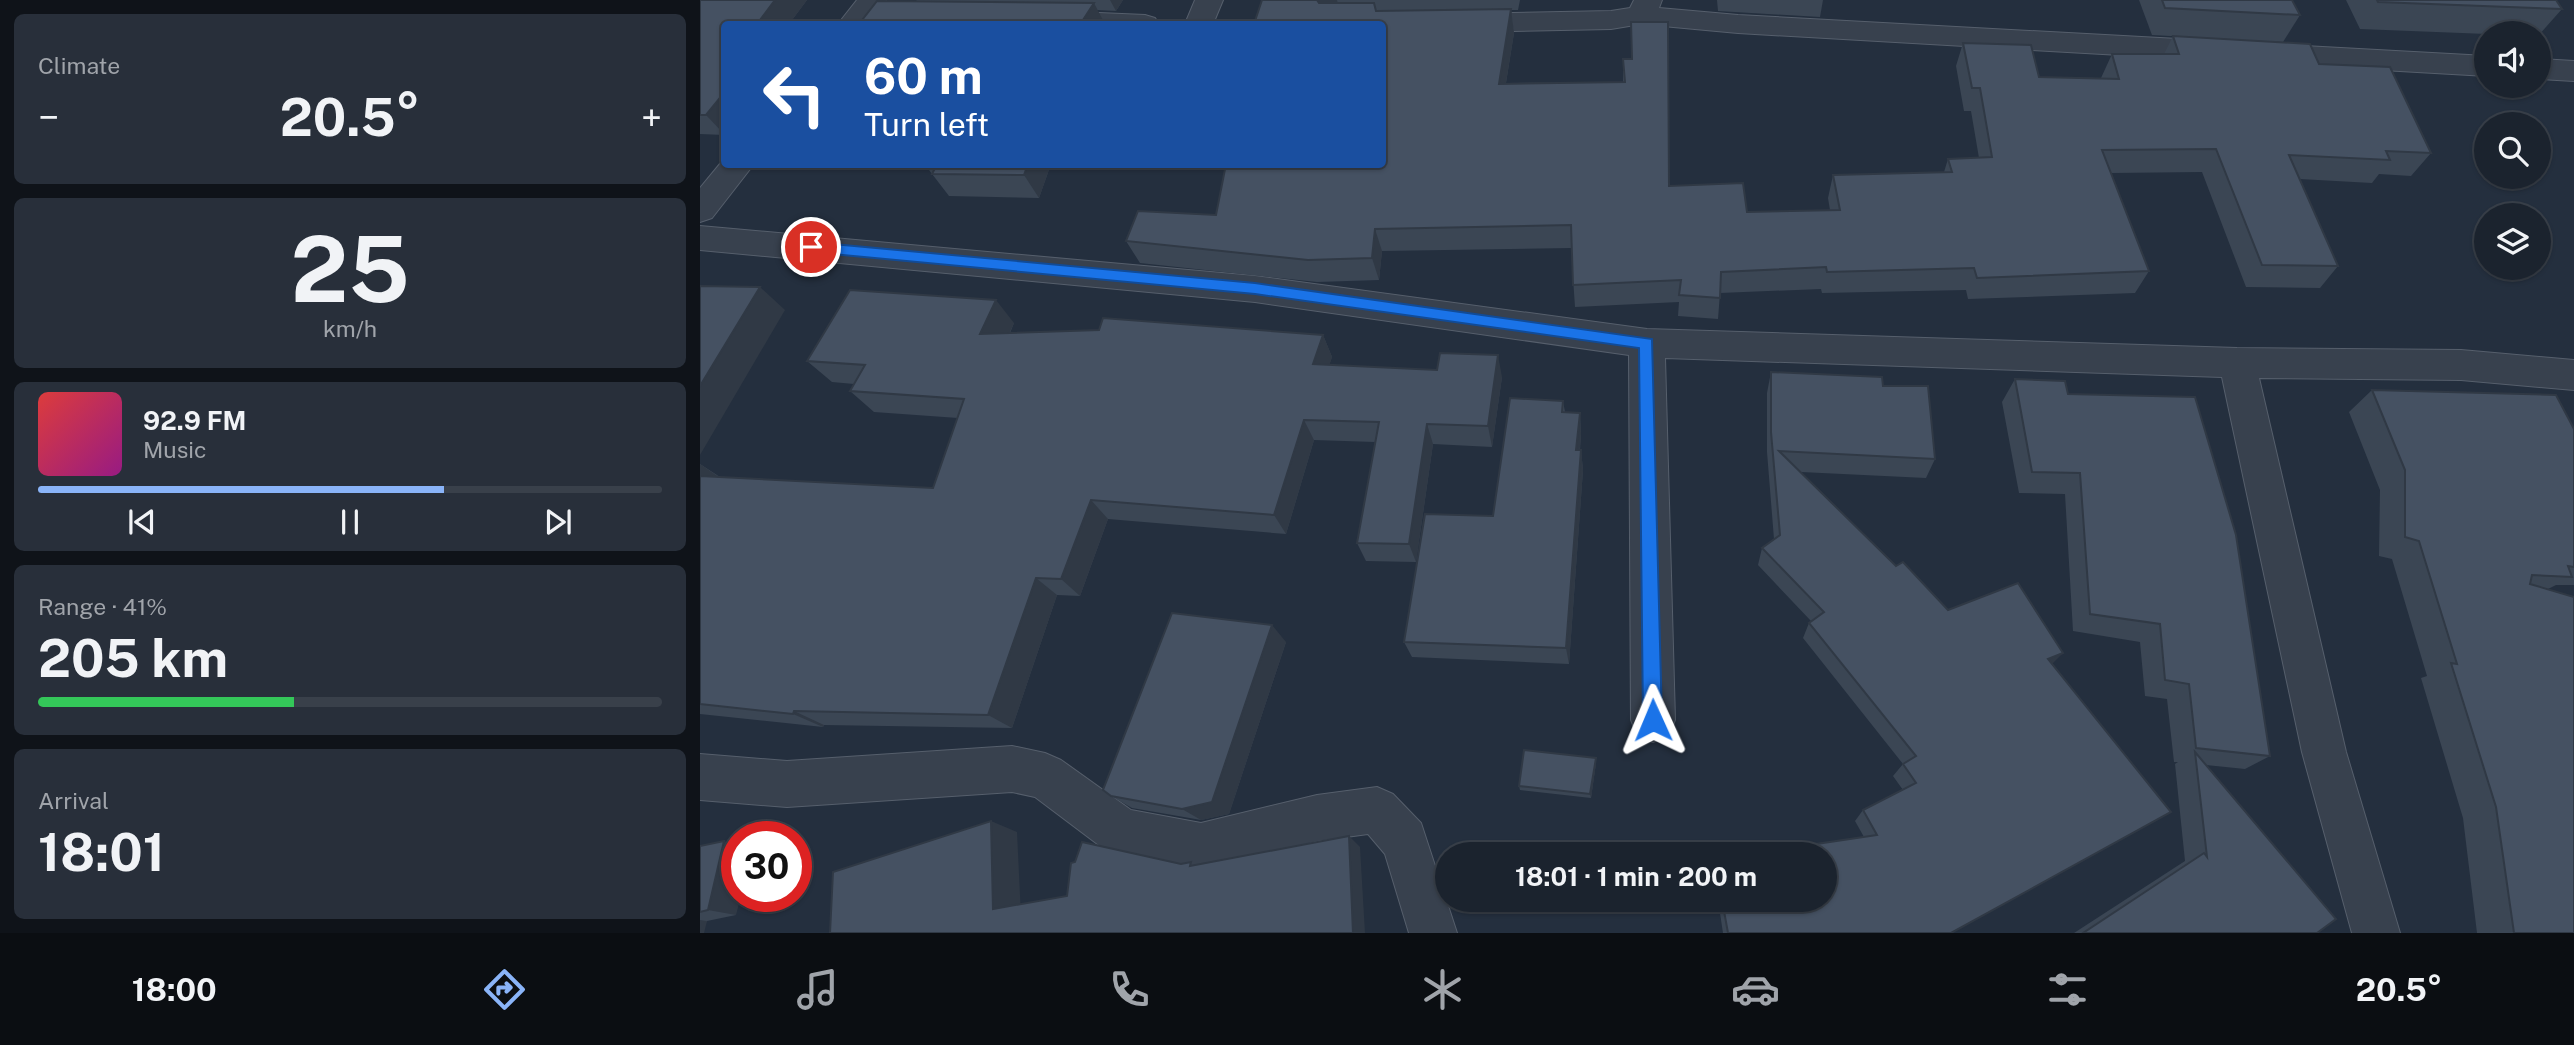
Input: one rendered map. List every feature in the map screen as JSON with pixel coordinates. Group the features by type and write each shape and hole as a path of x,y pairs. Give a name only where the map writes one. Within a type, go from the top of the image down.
{"street":[{"path":"1200,21 1209,0"},
{"path":"1435,23 1611,20 1645,8 1738,24 2474,65"},
{"path":"1026,19 1074,21"},
{"path":"2551,70 2574,71"},
{"path":"700,210 735,168"},
{"path":"700,238 1255,289 1647,343 2237,363 2460,365 2574,374"},
{"path":"1647,343 1653,720"},
{"path":"2237,363 2324,752 2376,933"},
{"path":"700,777 788,784 1012,769 1045,776 1121,832 1201,848 1317,818 1377,810 1405,840 1433,931"}],"building":[{"path":"700,0 775,0 759,21 721,21 721,97 706,115 700,115"},
{"path":"1262,0 1374,3 1376,11 1511,9 1499,84 1625,82 1623,59 1632,59 1631,22 1668,22 1669,186 1743,183 1747,212 1840,210 1833,175 1952,172 1948,159 1992,157 1980,88 1972,88 1963,43 2031,45 2039,77 2119,79 2112,54 2179,54 2173,36 2310,44 2319,64 2390,67 2431,153 2386,151 2390,160 2289,155 2338,266 2262,265 2216,149 2102,150 2149,271 1977,278 1974,268 1827,272 1826,267 1721,272 1720,298 1679,295 1681,280 1573,285 1571,225 1375,229 1372,258 1308,260 1126,241 1138,211 1216,215 1225,168 1386,168 1386,21 1255,21"},
{"path":"2162,0 2292,0 2300,15 2165,8"},
{"path":"2377,0 2556,0 2562,9 2378,2"},
{"path":"877,1 1094,3 1082,21 861,21"},
{"path":"935,168 1027,168 1024,175 932,174"},
{"path":"700,286 760,287 700,386"},
{"path":"850,290 996,300 980,334 1099,330 1103,318 1323,335 1313,364 1437,370 1440,353 1498,355 1488,426 1427,424 1409,544 1357,543 1379,422 1304,420 1274,515 1091,500 1061,579 1036,578 988,715 794,711 793,714 700,704 700,476 933,488 964,399 850,391 865,365 807,361"},
{"path":"1771,372 1882,377 1883,386 1928,386 1935,459 1779,451 1896,566 1903,562 1948,610 2018,583 2063,653 2048,659 2171,812 1951,933 1728,933 1724,912 1837,912 1837,842 1830,842 1877,835 1863,810 1916,783 1903,764 1916,756 1809,623 1824,612 1762,548 1780,535 1771,432"},
{"path":"2015,379 2065,381 2068,394 2195,397 2236,535 2270,756 2196,748 2189,684 2165,680 2160,624 2090,614 2080,473 2032,472"},
{"path":"2372,390 2556,395 2574,429 2574,567 2568,566 2572,577 2532,575 2530,584 2574,597 2574,933 2514,933 2496,807 2451,663 2457,664 2419,541 2405,537 2405,470"},
{"path":"1510,398 1563,401 1562,412 1580,413 1576,450 1581,450 1566,648 1404,642 1425,514 1493,516"},
{"path":"1172,613 1272,625 1212,802 1182,809 1111,796 1103,790"},
{"path":"1524,750 1596,758 1590,794 1519,786"},
{"path":"2195,752 2336,919 2317,933 2083,933 2204,853 2207,857"},
{"path":"991,821 993,909 1067,896 1071,863 1075,862 1082,842 1181,864 1191,862 1190,866 1349,836 1353,933 830,933 833,872"},
{"path":"721,842 721,854 708,910 700,912 700,846"}],"route":[{"path":"811,247 1255,289 1647,343 1653,720"}]}
